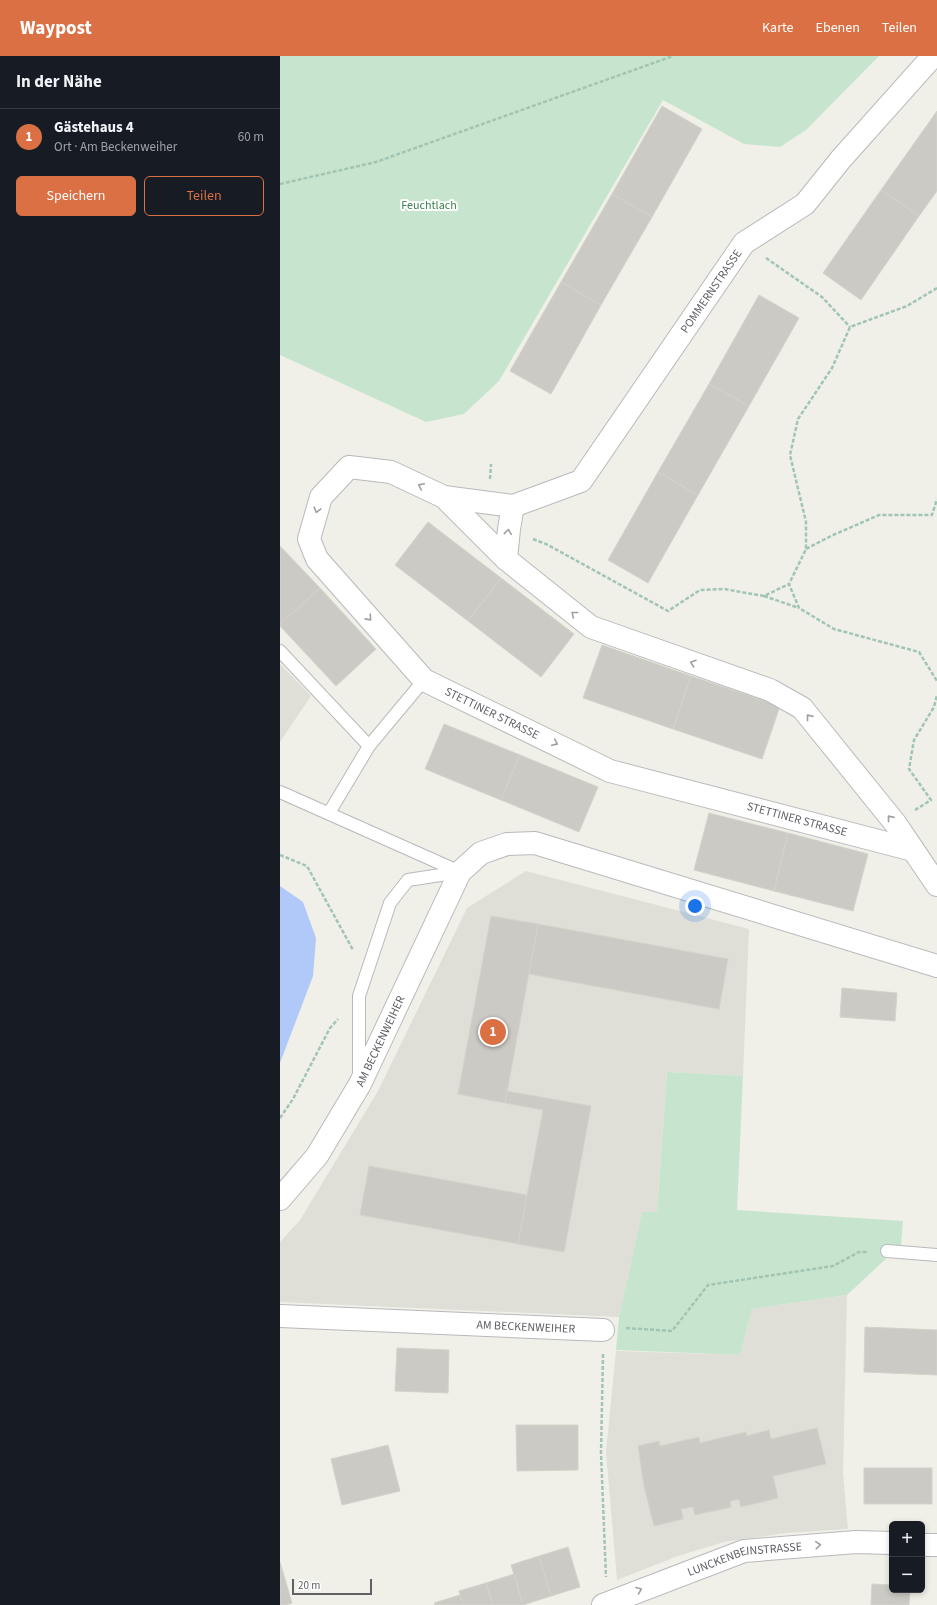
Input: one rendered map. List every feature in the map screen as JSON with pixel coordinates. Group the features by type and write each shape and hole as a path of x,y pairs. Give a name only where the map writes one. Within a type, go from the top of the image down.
{"street":[{"name":"POMMERNSTRASSE","path":"513,506 581,481 744,243 805,204 841,159 933,56"},
{"name":"STETTINER STRASSE","path":"513,506 444,497 391,472 349,467 321,497 309,539 317,559 424,680 610,771 913,850"},
{"name":"STETTINER STRASSE","path":"444,497 506,559 590,628 770,690 802,708 895,824 937,885"},
{"path":"506,559 508,529 513,506"},
{"path":"460,872 481,853 507,844 535,843 937,966"},
{"name":"AM BECKENWEIHER","path":"280,1199 318,1156 360,1084 460,872"},
{"name":"AM BECKENWEIHER","path":"280,1316 603,1330"},
{"name":"LUNCKENBEINSTRASSE","path":"605,1604 744,1551 856,1542 889,1543"},
{"path":"925,1545 937,1545"}],"lane":[{"path":"280,652 369,746"},
{"path":"329,813 369,746 424,680"},
{"path":"280,792 460,872"},
{"path":"360,1084 359,996 390,903 408,880 460,872"},
{"path":"886,1251 937,1255"}],"path":[{"path":"280,184 376,162 672,56"},
{"path":"744,243 822,298 850,327"},
{"path":"764,596 789,584 806,549 806,522 790,455 798,419 832,368 850,327 907,306 937,288"},
{"path":"489,503 490,464"},
{"path":"806,549 878,515 932,515 937,499"},
{"path":"508,529 548,545 668,611 700,590 724,589 764,596 799,608 834,628 919,652 937,681"},
{"path":"789,584 799,608"},
{"path":"931,800 909,769 914,740 934,707 937,695"},
{"path":"280,855 306,866 366,975"},
{"path":"280,1118 293,1099 330,1028 359,996"},
{"path":"605,1604 601,1453 603,1330 620,1328 672,1330 708,1285 833,1266 859,1252 886,1251"}],"shaded area":[{"path":"280,664 311,696 280,742"},
{"path":"526,871 749,929 743,1076 667,1072 657,1212 642,1212 619,1317 280,1302 280,1242 300,1220 378,1091 467,908"},
{"path":"847,1295 843,1473 848,1529 786,1533 724,1542 678,1556 617,1580 606,1452 616,1351 740,1355 752,1309"}],"green space":[{"name":"Feuchtlach","path":"280,56 879,56 806,130 780,147 744,144 663,100 499,381 464,414 426,422 280,355"},
{"path":"667,1072 743,1076 737,1210 903,1221 901,1245 847,1295 752,1309 740,1355 616,1350 619,1317 642,1212 657,1212"}],"water":[{"path":"280,886 303,902 316,938 313,976 280,1063"}],"building":[{"path":"662,106 702,129 652,217 612,194"},
{"path":"937,111 937,191 919,216 881,190"},
{"path":"881,190 919,216 861,300 823,273"},
{"path":"612,194 652,217 601,305 561,282"},
{"path":"561,282 601,305 551,394 510,371"},
{"path":"759,295 799,318 749,406 709,384"},
{"path":"709,384 749,406 698,495 658,472"},
{"path":"658,472 698,495 648,583 608,560"},
{"path":"428,522 501,578 468,621 395,565"},
{"path":"280,546 320,588 280,624"},
{"path":"501,578 574,634 541,677 468,621"},
{"path":"320,588 376,649 336,686 280,626 280,624"},
{"path":"602,645 691,676 673,729 583,698"},
{"path":"691,676 780,706 762,759 673,729"},
{"path":"444,724 520,755 501,800 425,769"},
{"path":"520,755 598,787 579,832 501,800"},
{"path":"709,813 788,833 774,891 694,870"},
{"path":"788,833 868,854 853,911 774,891"},
{"path":"491,916 538,924 505,1103 458,1094"},
{"path":"538,924 728,959 719,1009 529,974"},
{"path":"842,988 897,993 895,1021 840,1017"},
{"path":"507,1091 591,1106 564,1252 518,1244 543,1110 505,1103"},
{"path":"369,1166 527,1195 518,1244 360,1215"},
{"path":"865,1327 937,1330 937,1375 864,1372"},
{"path":"397,1348 449,1350 448,1393 395,1391"},
{"path":"516,1425 578,1425 578,1470 517,1471"},
{"path":"817,1428 826,1464 773,1476 778,1498 741,1507 739,1499 730,1501 731,1507 695,1515 693,1507 681,1509 683,1519 654,1526 644,1486 638,1446 659,1441 660,1446 699,1437 700,1443 746,1432 747,1436 769,1430 771,1439"},
{"path":"388,1445 400,1491 342,1505 331,1459"},
{"path":"864,1468 932,1468 932,1504 864,1504"},
{"path":"568,1547 580,1587 551,1596 539,1556"},
{"path":"539,1556 551,1596 523,1605 511,1565"},
{"path":"280,1562 292,1603 286,1605 280,1605"},
{"path":"514,1574 523,1605 493,1605 486,1583"},
{"path":"486,1583 493,1605 463,1605 459,1591"},
{"path":"872,1584 889,1585 889,1593 910,1593 909,1605 871,1605"},
{"path":"460,1595 463,1605 435,1605 434,1603"}],"place":[{"name":"Gästehaus 4","path":"493,1032"}]}
